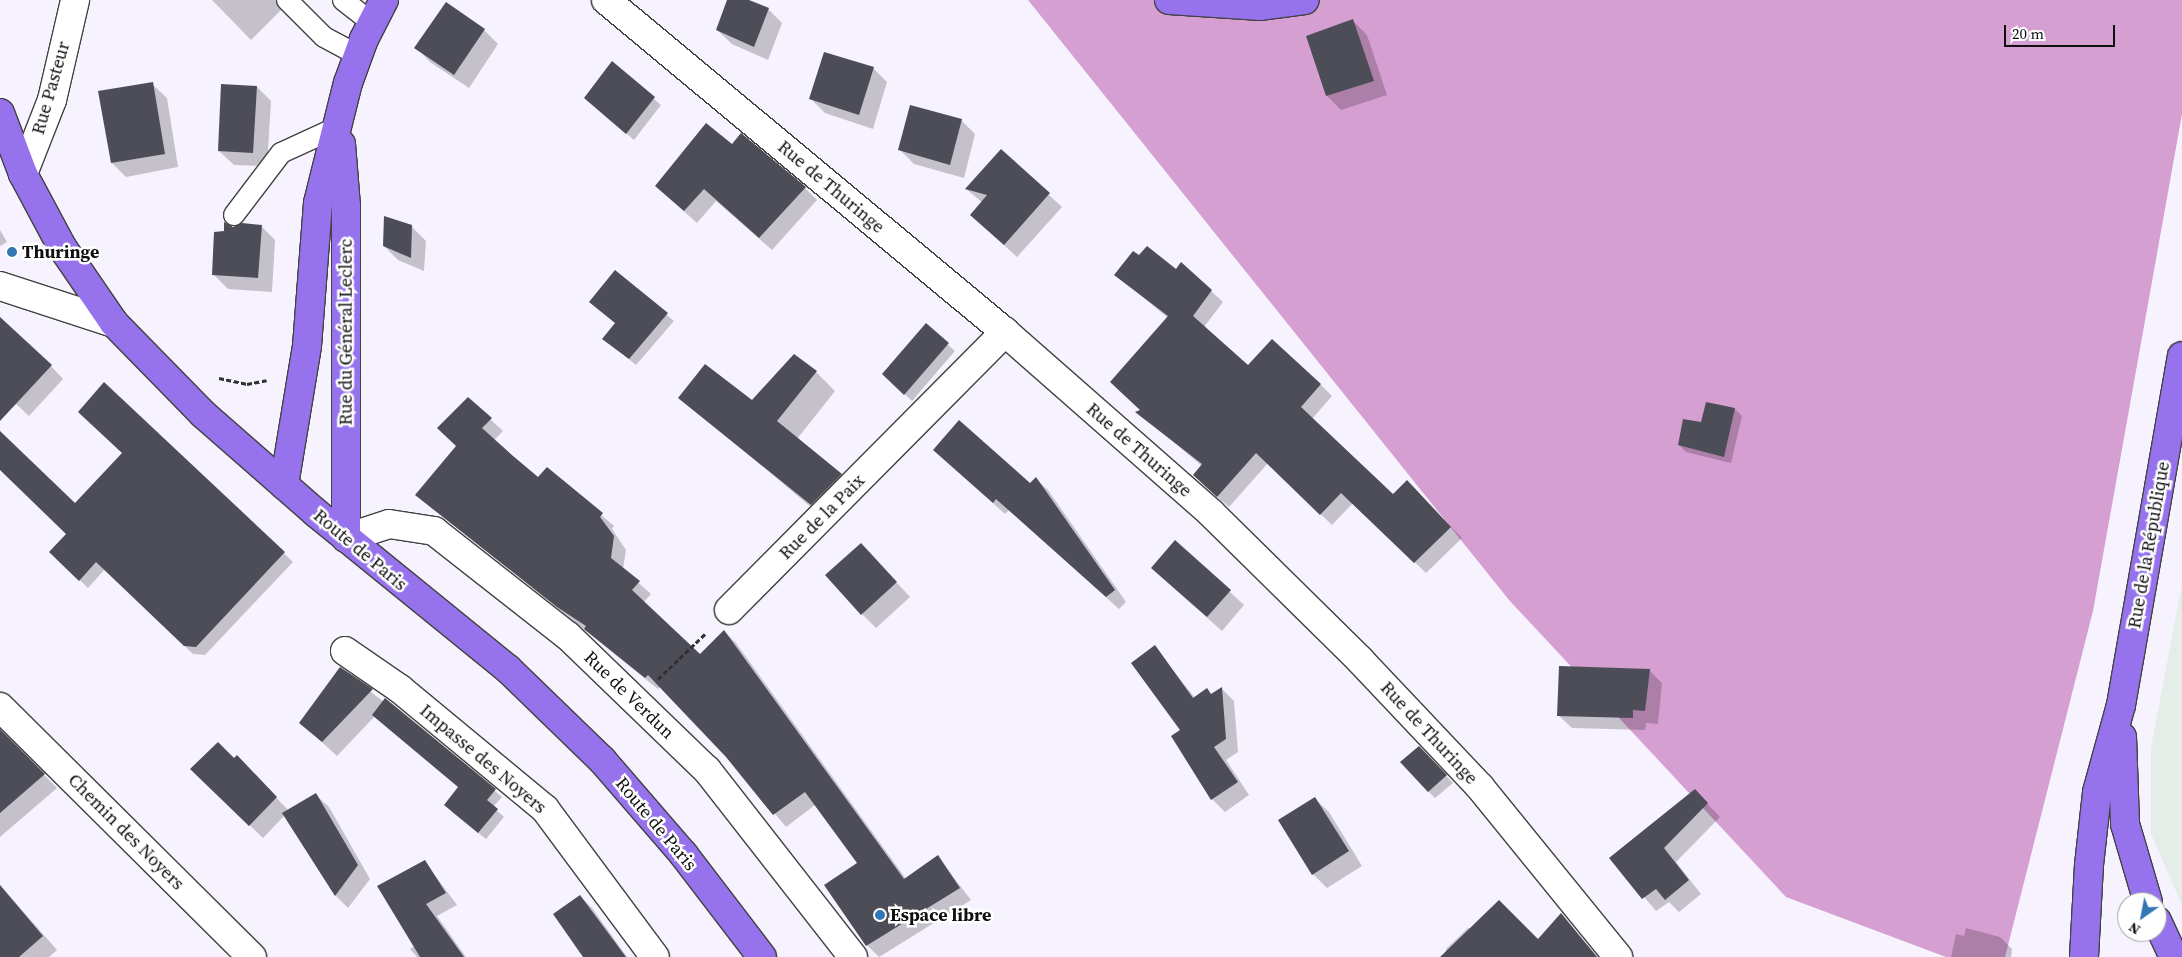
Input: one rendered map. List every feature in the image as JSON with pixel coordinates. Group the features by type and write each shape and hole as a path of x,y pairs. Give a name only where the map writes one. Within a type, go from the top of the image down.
{"main road":[{"path":"1169,0 1261,6 1305,0"},
{"name":"Rue du Général Leclerc","path":"284,485 307,346 318,203 340,126 348,82 378,11"},
{"name":"Route de Paris","path":"0,113 23,174 62,247 114,322 204,414 316,513 508,669 602,760 684,856 762,957"},
{"name":"Rue du Général Leclerc","path":"340,126 346,206 346,538"},
{"name":"Rue de la République","path":"2084,957 2089,865 2097,792 2121,705 2182,356"},
{"name":"Rue de la République","path":"2121,705 2125,824 2145,892"},
{"path":"2167,942 2174,957"}],"street":[{"name":"Rue Pasteur","path":"23,174 52,100 75,0"},
{"name":"Rue de Thuringe","path":"606,0 1005,332 1211,514 1360,660 1480,788 1618,957"},
{"path":"0,286 114,322"},
{"name":"Rue de la Paix","path":"729,610 1005,332"},
{"name":"Rue de Verdun","path":"346,538 389,524 434,532 568,636 707,770 854,957"},
{"name":"Impasse des Noyers","path":"345,651 400,689 545,810 655,957"},
{"name":"Chemin des Noyers","path":"0,707 252,957"}],"lane":[{"path":"287,0 324,38 358,55"},
{"path":"343,0 378,11"},
{"path":"234,215 281,153 340,126"}],"path":[{"path":"219,378 248,384 258,384 273,375"},
{"path":"637,701 729,610"}],"shaded area":[{"path":"1028,0 2182,0 2182,114 2093,611 2005,957 1946,957 1786,897 1509,600"},
{"path":"2182,584 2182,905 2151,834 2151,747"}],"building":[{"path":"727,0 749,0 769,8 754,47 716,30"},
{"path":"446,2 485,29 454,75 414,48"},
{"path":"1353,19 1374,81 1326,96 1306,36"},
{"path":"824,52 874,67 859,115 809,99"},
{"path":"612,61 655,97 626,134 584,98"},
{"path":"153,82 165,154 111,163 98,91"},
{"path":"221,84 257,86 253,153 218,151"},
{"path":"910,105 962,119 950,165 898,150"},
{"path":"706,123 732,144 741,133 806,187 759,238 704,189 684,211 655,186"},
{"path":"1001,149 1050,193 1004,245 970,215 987,195 965,189"},
{"path":"384,216 412,225 411,258 383,246"},
{"path":"224,222 233,227 242,223 262,225 258,278 212,275 214,232 224,231"},
{"path":"1147,246 1176,269 1181,262 1212,290 1193,316 1248,365 1272,339 1321,384 1301,407 1393,494 1407,480 1451,527 1414,563 1341,493 1320,515 1256,453 1217,497 1193,475 1202,464 1135,412 1140,410 1110,382 1168,316 1114,275 1133,251 1139,255"},
{"path":"615,270 668,313 629,359 602,339 615,323 589,302"},
{"path":"0,317 52,365 0,421"},
{"path":"926,323 949,343 904,395 882,374"},
{"path":"794,354 817,371 777,421 842,474 811,505 678,398 705,364 752,400"},
{"path":"104,382 285,552 196,647 184,646 96,562 79,581 49,552 66,534 0,470 0,431 75,503 122,453 78,412"},
{"path":"468,397 492,418 482,428 513,456 538,477 547,467 603,513 600,517 614,536 611,558 640,581 632,590 700,654 724,630 904,879 938,855 960,888 866,946 824,885 857,863 805,792 773,815 726,757 648,675 645,678 584,629 586,626 557,607 415,495 456,446 437,428"},
{"path":"1706,402 1735,408 1724,457 1678,445 1683,419 1701,422"},
{"path":"959,420 1030,483 1036,477 1115,590 1106,597 996,499 993,503 933,450"},
{"path":"1175,540 1231,590 1207,617 1151,568"},
{"path":"861,543 897,582 861,615 825,575"},
{"path":"1155,645 1193,698 1207,688 1211,694 1222,687 1226,739 1214,747 1238,782 1211,800 1171,736 1180,730 1131,663"},
{"path":"1559,666 1650,669 1645,711 1633,710 1633,718 1557,716"},
{"path":"340,667 373,689 322,742 299,723"},
{"path":"385,698 496,789 487,800 498,809 478,833 444,805 458,787 372,715"},
{"path":"0,729 45,774 0,813"},
{"path":"218,742 234,758 237,755 277,797 249,826 190,769"},
{"path":"1419,746 1447,775 1428,792 1400,762"},
{"path":"1695,789 1708,803 1664,848 1689,880 1665,900 1656,889 1642,899 1609,858"},
{"path":"316,793 358,865 335,896 282,813"},
{"path":"1315,797 1349,851 1312,875 1278,820"},
{"path":"425,860 446,893 426,904 464,957 420,957 377,886"},
{"path":"0,885 43,936 19,957 0,957"},
{"path":"580,895 626,957 583,957 553,914"},
{"path":"1499,900 1538,939 1561,913 1597,957 1440,957"}],"place":[{"name":"Thuringe","path":"12,252"},
{"name":"Espace libre","path":"880,915"}]}
